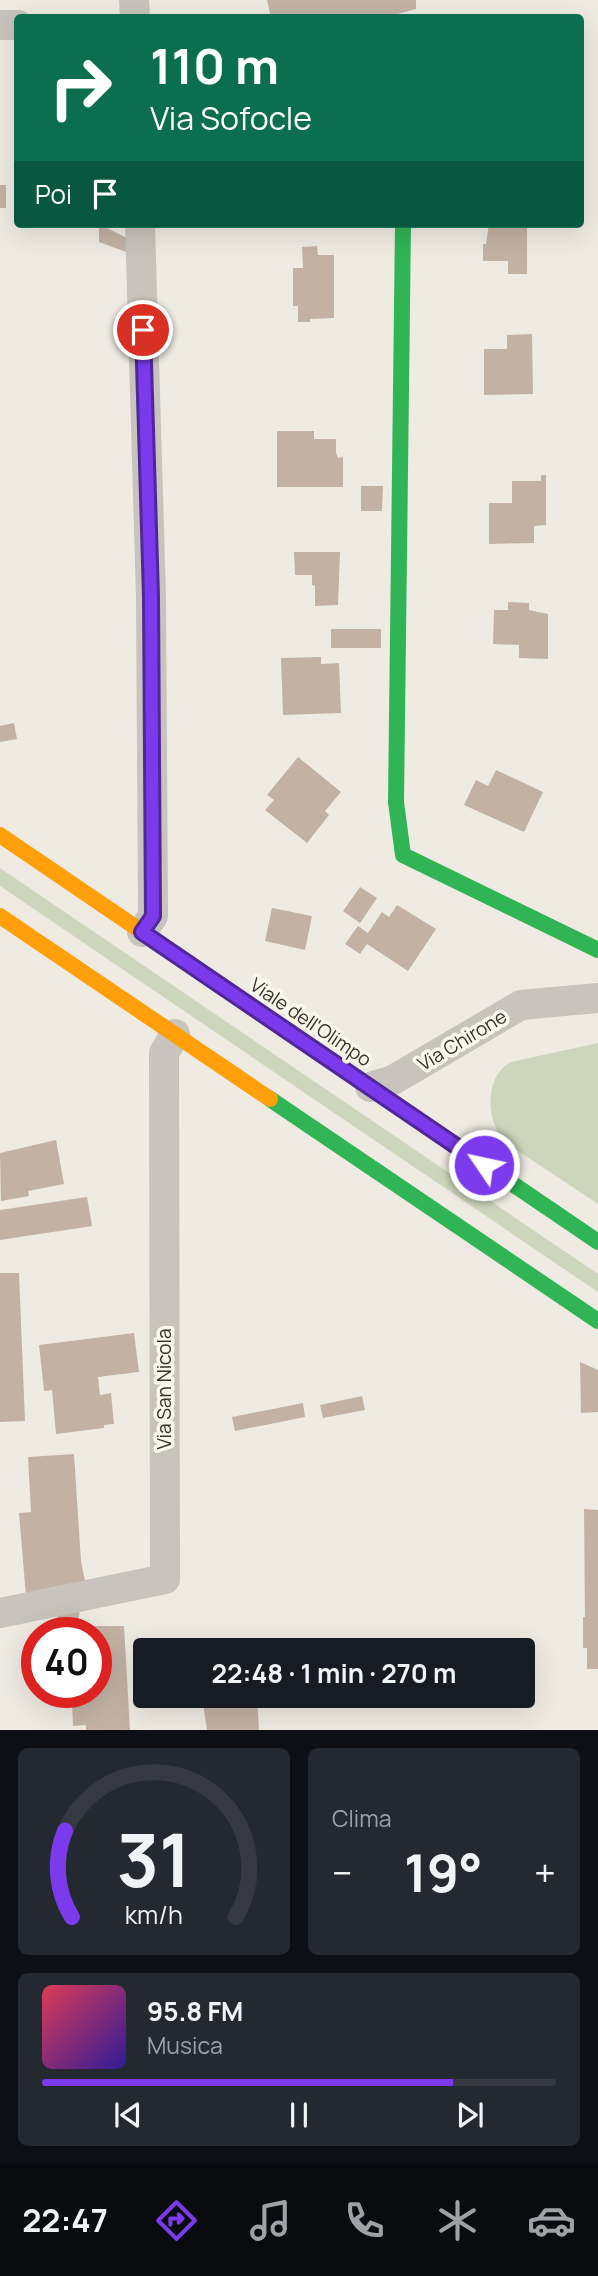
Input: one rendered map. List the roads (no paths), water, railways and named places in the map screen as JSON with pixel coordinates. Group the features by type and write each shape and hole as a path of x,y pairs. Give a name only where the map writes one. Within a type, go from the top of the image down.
{"street":[{"path":"140,228 151,596 153,910 153,916 142,932"},
{"path":"403,228 396,802 404,855 598,950"},
{"name":"Viale dell'Olimpo","path":"0,835 598,1242"},
{"path":"0,916 598,1321"},
{"name":"Via Chirone","path":"370,1087 393,1080 521,1005 598,998"},
{"name":"Via San Nicola","path":"0,1613 164,1579 164,1053 175,1034"}]}
